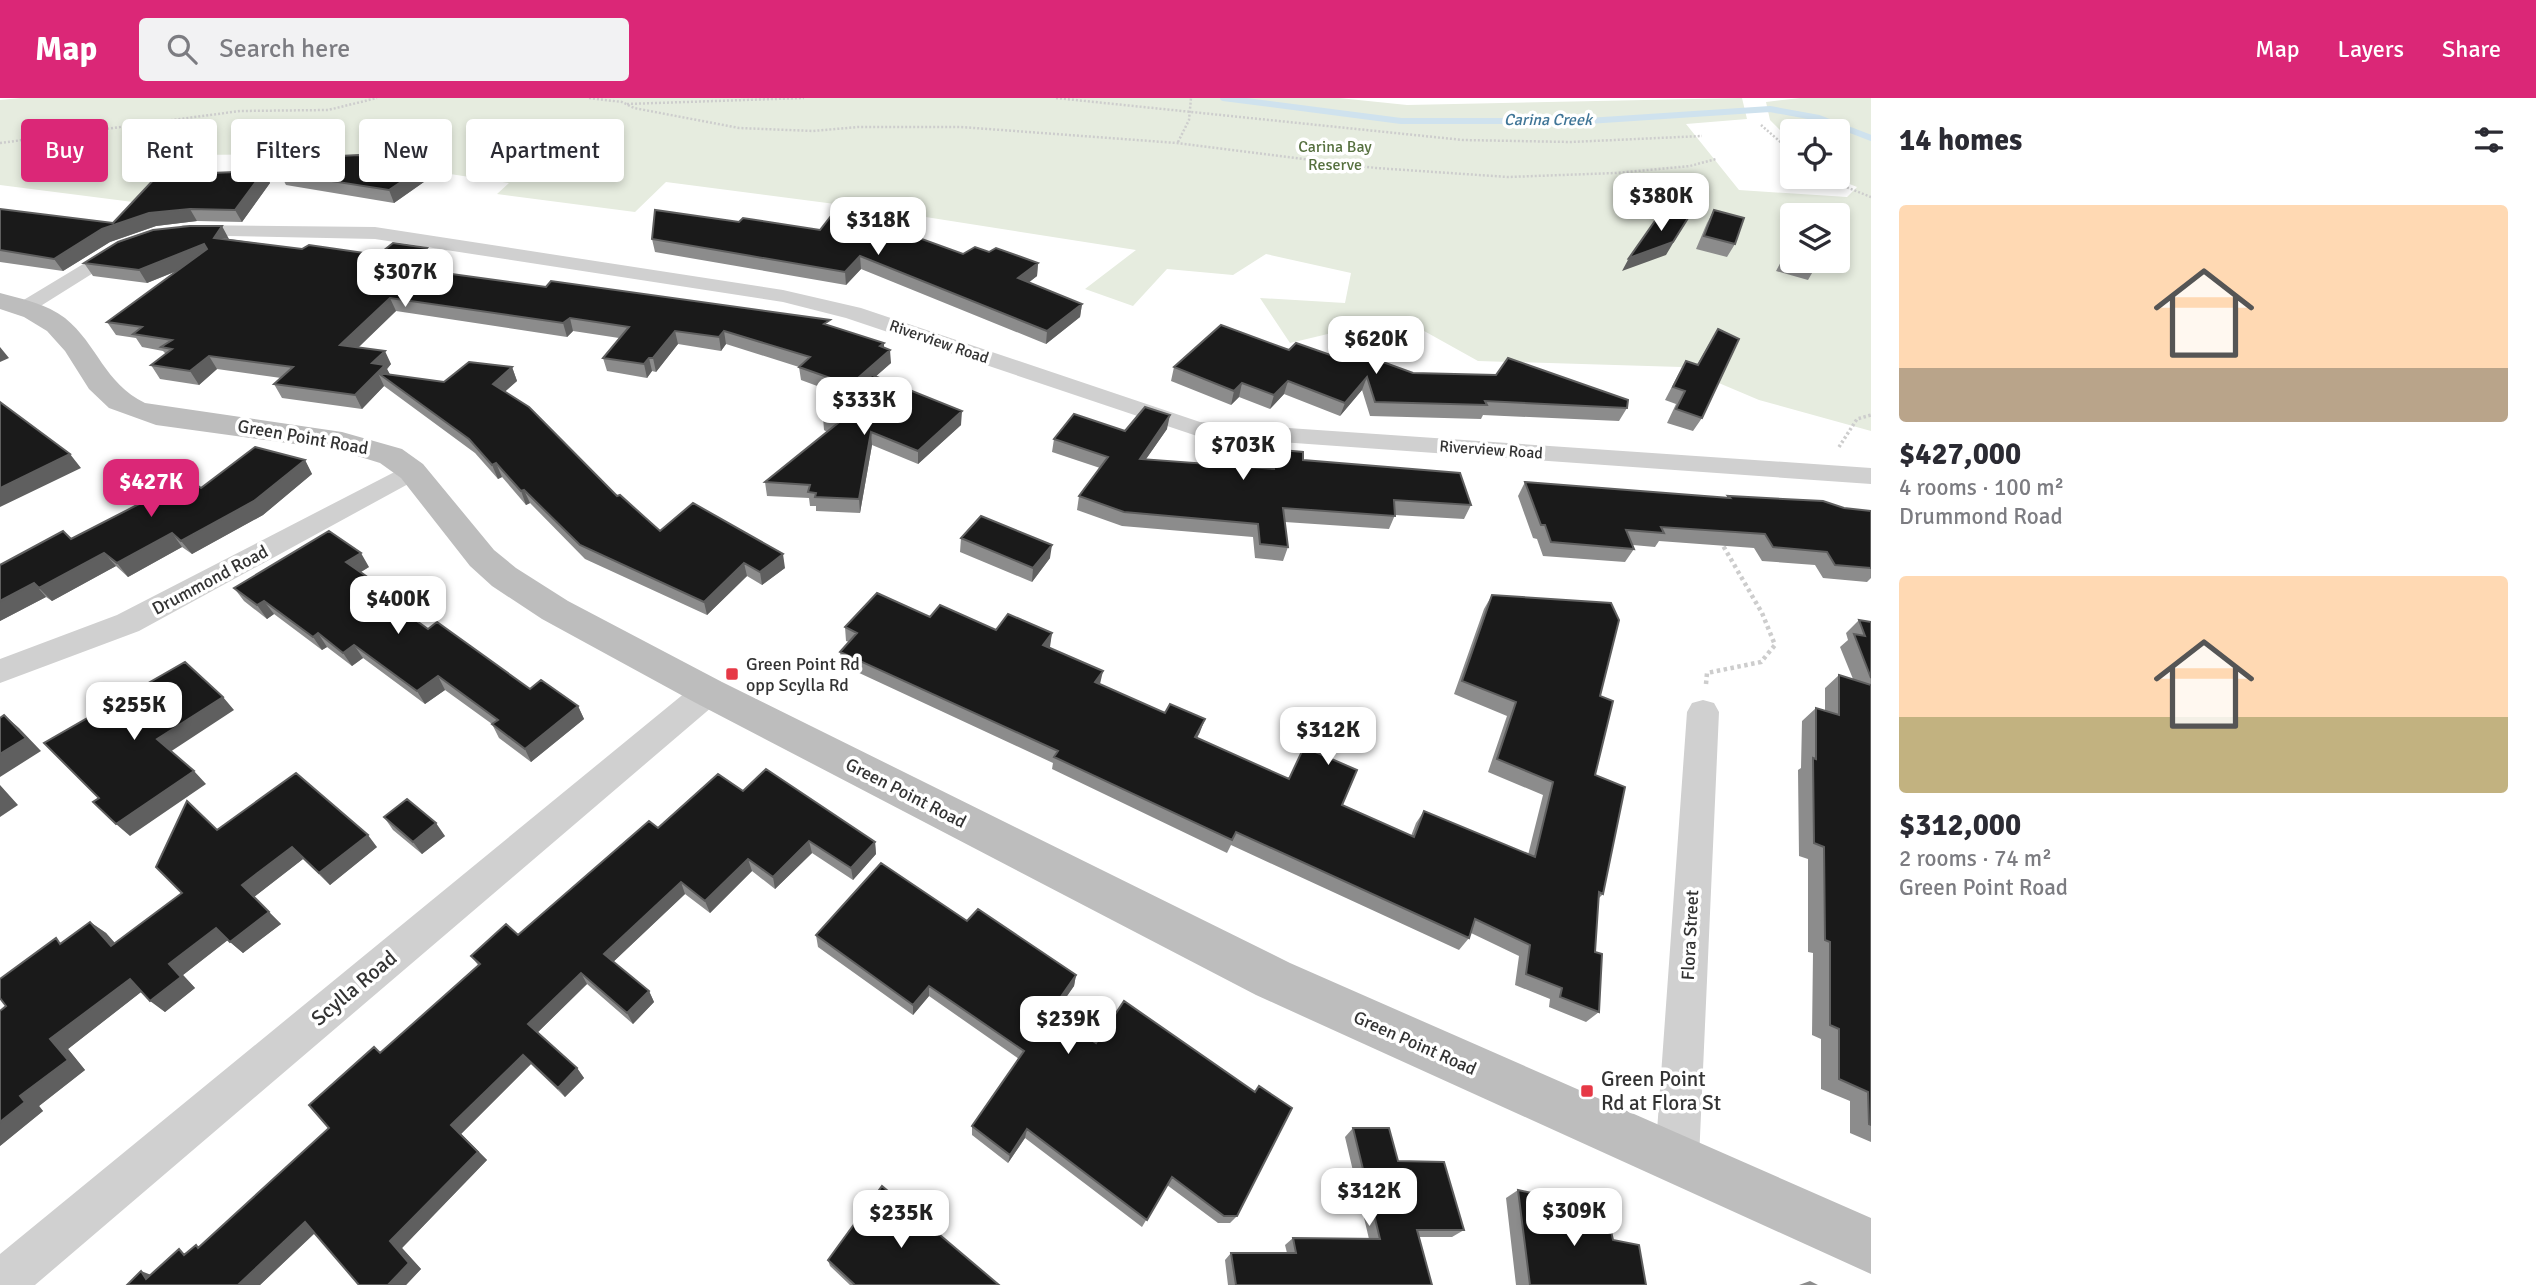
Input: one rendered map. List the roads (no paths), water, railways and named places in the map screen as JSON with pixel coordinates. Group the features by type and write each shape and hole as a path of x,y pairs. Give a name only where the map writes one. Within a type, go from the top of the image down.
{"street":[{"name":"Riverview Road","path":"11,304 118,248 152,235 197,230 375,233 783,296 853,313 1197,429 1871,476"},
{"name":"Green Point Road","path":"11,304 48,318 65,332 97,382 116,402 127,408 156,416 342,440 391,456 412,471 482,558 504,577 555,610 708,692 1273,979 1871,1246"},
{"name":"Drummond Road","path":"0,671 128,622 412,471"},
{"name":"Scylla Road","path":"0,1284 708,692"},
{"name":"Flora Street","path":"1677,1158 1703,712"}],"waterway":[{"name":"Carina Creek","path":"1223,98 1401,121 1588,121 1770,109 1819,118 1871,138"}],"place":[{"name":"Green Point Rd opp Scylla Rd","path":"732,674"},
{"name":"Green Point Rd at Flora St","path":"1587,1091"}],"park label":[{"name":"Carina Bay Reserve","path":"1335,156"}]}
